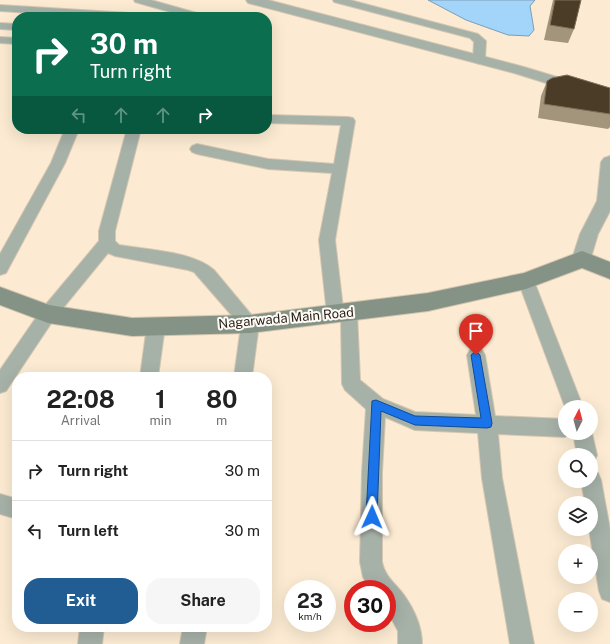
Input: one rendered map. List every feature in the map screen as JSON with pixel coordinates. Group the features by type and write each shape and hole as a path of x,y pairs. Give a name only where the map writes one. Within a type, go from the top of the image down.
{"main road":[{"name":"Nagarwada Main Road","path":"0,296 48,314 132,327 250,324 428,302 526,281 582,259"},
{"path":"582,259 610,271"}],"street":[{"path":"133,12 139,0 182,12"},
{"path":"253,0 479,60 610,98"},
{"path":"338,0 474,36 480,41 479,60"},
{"path":"0,8 58,12"},
{"path":"0,26 12,27"},
{"path":"0,40 12,41"},
{"path":"272,119 348,121 327,240 342,313 351,384 376,405 415,421 487,423 558,428"},
{"path":"0,269 58,163 70,134"},
{"path":"0,385 48,314 107,243 107,231 133,134"},
{"path":"197,148 268,164 339,169"},
{"path":"582,259 589,234 608,201 610,162"},
{"path":"107,243 115,250 191,264 200,268 250,324 244,372"},
{"path":"526,281 571,400"},
{"path":"150,372 156,326"},
{"path":"476,355 487,423 492,478 522,644"},
{"path":"376,405 372,472 371,562 374,577 376,580"},
{"path":"592,488 610,591"},
{"path":"0,504 12,508"},
{"path":"396,604 410,630 410,644"},
{"path":"90,644 91,632"},
{"path":"192,644 194,632"}],"water":[{"path":"428,0 535,0 530,6 534,30 529,36 508,35 466,20"}],"building":[{"path":"555,0 581,0 574,29 550,25"},
{"path":"567,75 610,88 610,114 544,104 547,81 552,78"}],"route":[{"path":"372,517 372,472 376,405 415,421 487,423 476,355"}]}
